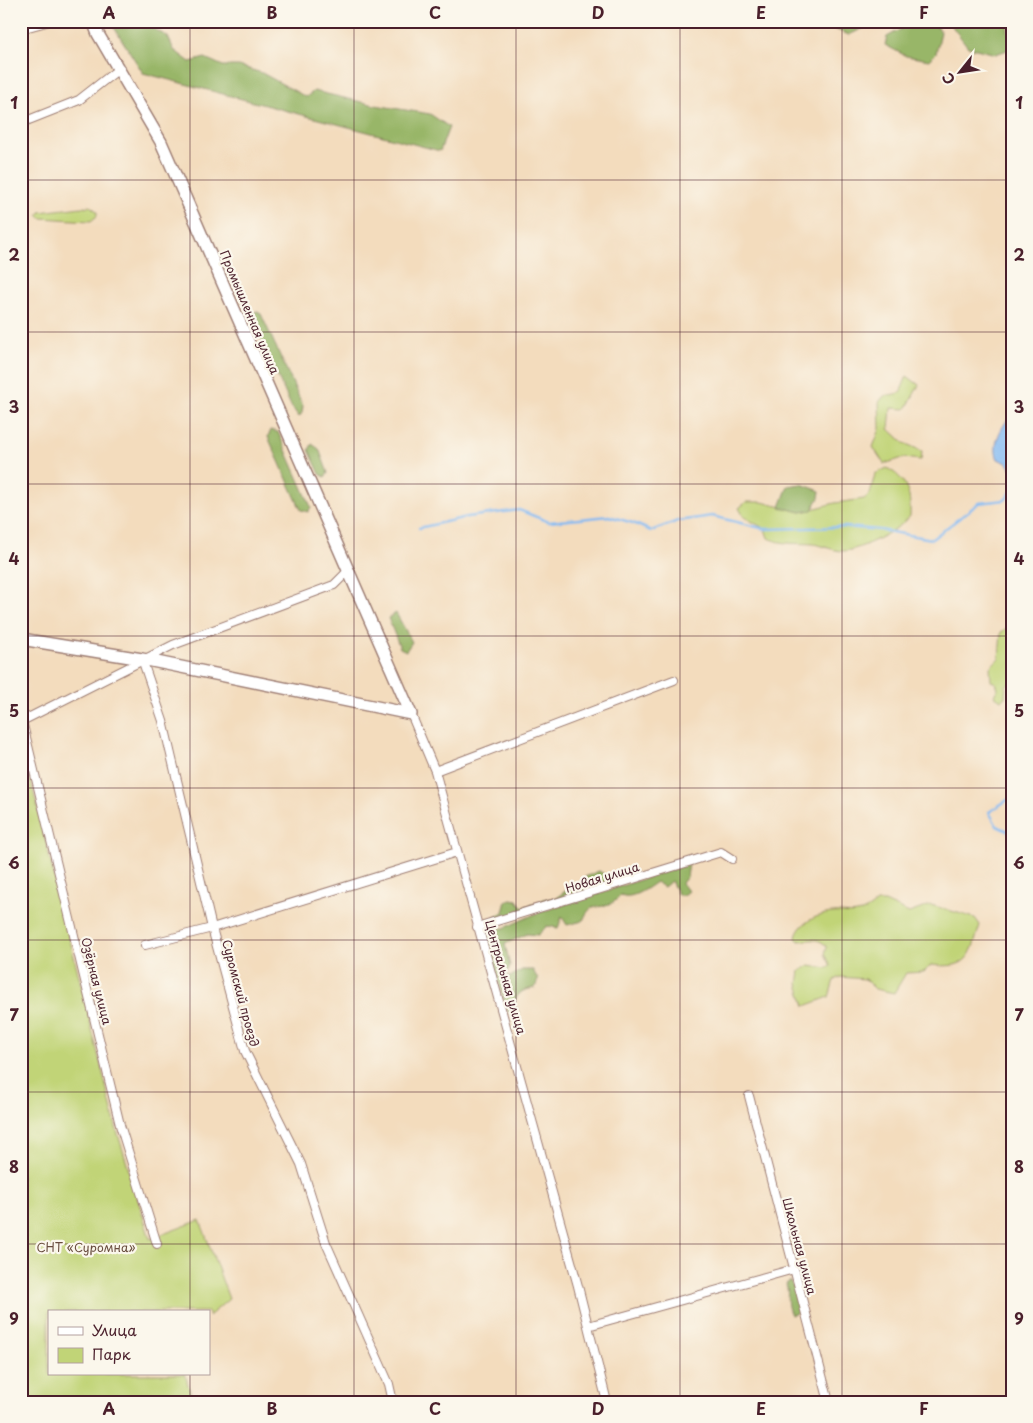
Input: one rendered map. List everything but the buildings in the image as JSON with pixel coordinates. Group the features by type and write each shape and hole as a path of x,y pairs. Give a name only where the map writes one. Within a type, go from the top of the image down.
{"street":[{"path":"21,29 50,21"},
{"name":"Промышленная улица","path":"93,21 98,34 120,68 161,142 299,460 349,570"},
{"path":"21,123 79,100 120,68"},
{"path":"22,721 173,645 334,585 349,570"},
{"name":"Центральная улица","path":"349,570 435,771 588,1326 607,1402"},
{"path":"21,639 142,659 411,714"},
{"name":"Суромский проезд","path":"142,659 163,721 212,928 245,1052 302,1164 326,1243 389,1384 393,1402"},
{"path":"435,771 674,680"},
{"name":"Озёрная улица","path":"22,721 120,1125 157,1244"},
{"path":"145,945 212,928 457,852"},
{"name":"Новая улица","path":"477,927 721,852 732,859"},
{"name":"Школьная улица","path":"749,1096 829,1402"},
{"path":"588,1326 794,1270"}],"green space":[{"path":"110,21 141,21 168,37 174,50 190,62 205,58 223,66 239,66 262,73 306,97 314,91 375,105 430,114 449,127 440,151 143,73"},
{"path":"822,21 870,21 870,25 849,35 822,24"},
{"path":"915,21 933,22 941,32 936,53 929,60 906,56 885,45 887,37"},
{"path":"948,21 1007,21 1010,49 996,54 968,47"},
{"path":"90,206 97,211 97,216 91,221 41,218 38,215 40,212"},
{"path":"256,311 261,314 303,406 299,417 291,406 251,316"},
{"path":"907,376 919,385 906,409 891,408 889,429 904,443 922,451 921,460 903,458 884,464 873,447 880,429 879,402 884,396 900,393"},
{"path":"271,430 278,432 311,507 308,512 301,510 268,437"},
{"path":"312,444 319,449 328,473 325,477 320,474 309,450"},
{"path":"887,468 899,477 906,488 910,500 910,516 889,533 850,550 839,551 817,545 784,543 773,540 768,538 765,529 744,517 739,508 746,502 762,502 801,512 835,503 864,499 870,494 875,474"},
{"path":"801,484 820,491 819,498 812,510 801,512 780,507 788,486"},
{"path":"396,613 412,642 406,651 400,648 388,618"},
{"path":"1007,628 1012,633 1012,680 1006,686 1005,697 1001,700 994,695 998,688 996,683 991,681 990,667 999,658 1001,632"},
{"name":"СНТ «Суромна»","path":"21,741 117,1131 150,1239 200,1220 229,1299 210,1315 210,1310 48,1310 48,1376 186,1376 193,1402 21,1402"},
{"path":"689,864 687,877 682,883 688,891 683,895 678,895 671,881 664,887 656,882 635,895 621,895 612,903 592,908 583,921 567,925 562,917 558,928 547,926 538,935 527,934 505,944 510,966 506,975 510,977 522,970 533,970 538,980 535,988 522,992 516,999 514,1003 519,1013 517,1018 507,1011 486,941 489,929 504,928 535,914"},
{"path":"599,871 611,878 618,875 622,880 495,921 495,917 503,912 506,901 511,899 517,900 522,907 535,904 544,899 556,898 568,889 580,885 585,877"},
{"path":"877,902 885,902 909,913 931,905 975,918 980,925 970,953 961,963 944,966 931,965 924,972 906,973 894,993 875,989 865,979 840,977 834,980 829,997 805,1006 798,984 800,971 810,965 827,968 831,966 825,954 827,947 824,944 814,940 799,941 796,938 801,928 815,917 833,913 851,914 860,912"},
{"path":"790,1281 802,1304 797,1313 791,1315 788,1306 786,1284"}],"water":[{"path":"1012,414 1012,469 1007,463 998,459 996,447 1001,430"}],"waterway":[{"path":"419,528 467,517 519,510 549,522 609,516 651,531 678,521 712,516 765,529 845,527 880,530 932,539 979,503 1005,500 1012,491"},
{"path":"1012,797 989,812 997,826 1012,833"},
{"path":"1012,900 1012,921"}]}
